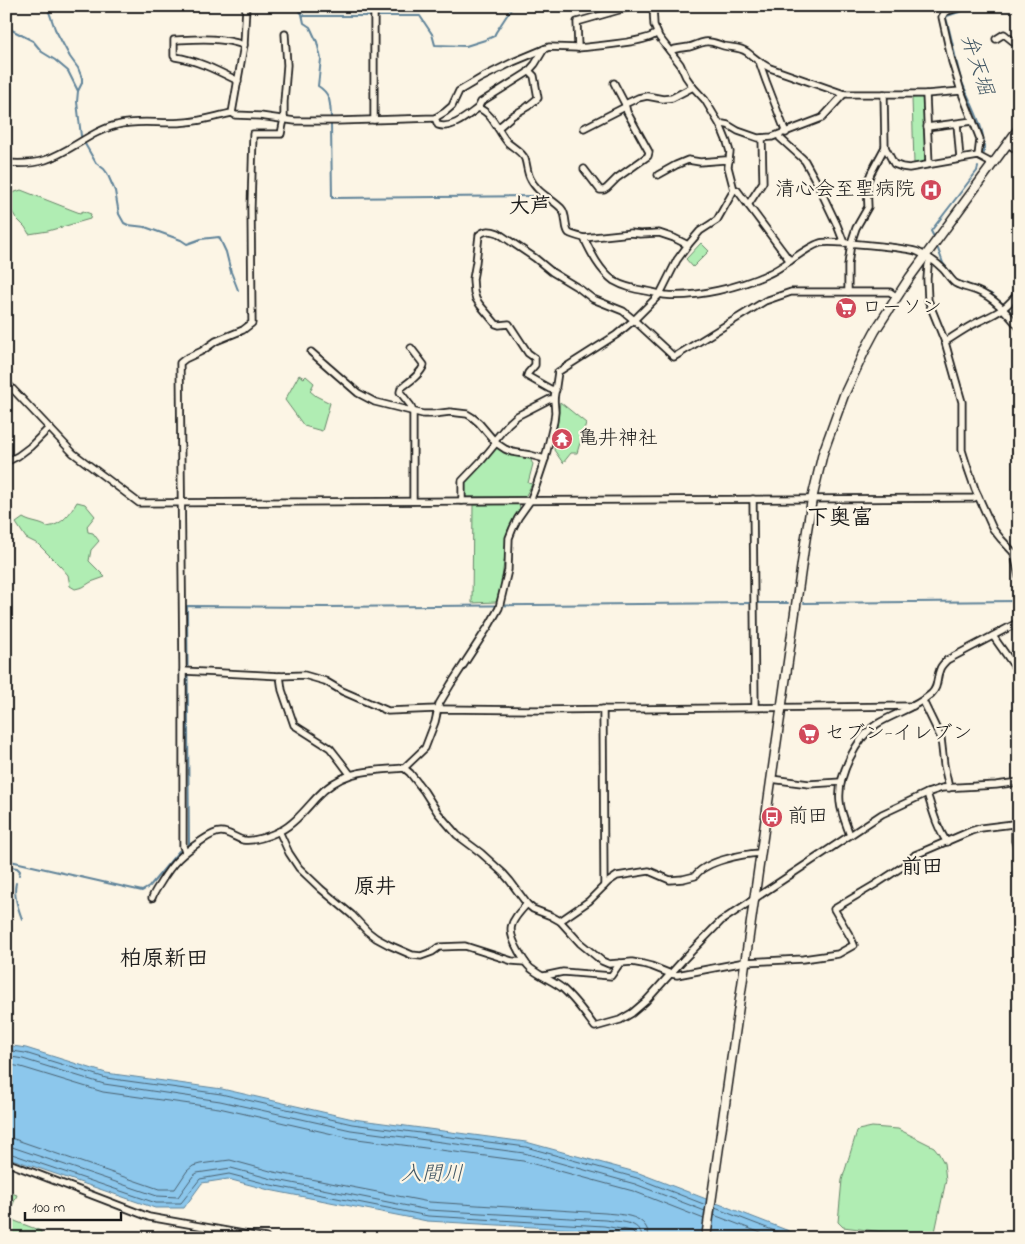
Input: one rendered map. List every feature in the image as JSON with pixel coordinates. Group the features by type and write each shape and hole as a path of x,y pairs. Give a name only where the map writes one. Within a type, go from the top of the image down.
{"street":[{"path":"232,113 244,45 246,6"},
{"path":"374,6 374,120"},
{"path":"578,48 577,22 633,6"},
{"path":"152,898 165,874 175,861 212,834 226,832 242,840 252,840 279,831 288,827 318,796 338,780 350,774 404,768 425,748 435,722 437,709 490,624 499,605 508,570 509,538 512,528 530,501 554,421 554,399 558,372 616,335 660,294 677,260 700,231 717,220 734,190 728,167 730,147 720,125 705,100 692,87 680,64 657,33 654,25 653,6"},
{"path":"963,6 945,12 942,17 952,62 980,140 978,156"},
{"path":"6,163 32,163 43,160 107,128 133,122 186,122 232,113 235,115 295,121 435,118 452,106 460,90 489,74 548,47 578,48 630,42 654,36 657,33"},
{"path":"185,852 183,846 180,363 216,341 243,330 252,323 251,208 253,134 281,134 284,119 287,65 285,34"},
{"path":"996,39 1004,34 1019,46"},
{"path":"238,80 186,58 175,57 174,40 204,38 230,41 244,45"},
{"path":"670,51 705,42 714,42 746,51 760,64 844,94 926,94 961,91"},
{"path":"435,118 438,125 442,126 450,125 463,119 478,108 481,102 529,71 544,49"},
{"path":"760,64 786,133"},
{"path":"498,128 538,98 534,76 529,71"},
{"path":"584,169 600,190 604,190 648,156 649,152 614,83"},
{"path":"584,128 638,98 647,96 663,100 672,98 692,87"},
{"path":"720,125 728,125 738,131 762,138 779,135 822,118 844,94"},
{"path":"884,94 885,147 894,164 910,168 978,156 993,164"},
{"path":"926,94 929,164"},
{"path":"478,108 487,113 509,144 525,159 530,178 539,190 561,208 566,215 569,233 584,238 631,233 659,233 688,245"},
{"path":"928,127 974,121"},
{"path":"957,124 960,159"},
{"path":"706,1238 812,498 823,453 855,369 875,331 897,297 928,257 1019,128"},
{"path":"779,135 805,161 844,243"},
{"path":"748,205 762,182 762,138"},
{"path":"1008,144 1014,148 1019,148"},
{"path":"848,292 848,265 851,243 856,228 868,207 867,183 885,147"},
{"path":"658,175 688,160 700,162 729,161"},
{"path":"734,190 737,190 790,261"},
{"path":"556,390 550,390 527,376 535,365 534,358 528,353 509,324 496,324 476,299 473,279 479,235 486,230 498,232 563,280 593,299 619,309 634,320 674,357 765,300 791,292 890,292 897,297"},
{"path":"584,238 590,252 603,271 623,286 660,294 680,295 726,289 770,274 820,243 851,243 916,250 942,268 952,281 991,298 1019,328"},
{"path":"928,257 928,300 945,342 962,402 962,450 966,466 993,529 1001,540 1016,553 1019,578"},
{"path":"945,342 1003,309 1019,291"},
{"path":"411,348 424,365 401,388 400,392 411,406 413,412 413,501"},
{"path":"311,352 365,398 413,412 467,414 479,423 495,442 512,452 544,459"},
{"path":"6,382 73,453 139,503 753,500 974,498 978,496"},
{"path":"462,501 462,481 482,460 508,424 517,416 550,399 554,399"},
{"path":"6,462 30,447 50,428"},
{"path":"753,500 755,707"},
{"path":"850,835 842,812 839,792 848,763 867,733 876,725 913,706 933,692 938,681 940,667 947,660 1019,622"},
{"path":"993,636 1019,673"},
{"path":"183,671 312,676 388,711 437,709 540,710 913,706"},
{"path":"280,676 282,690 294,725 330,748 350,774"},
{"path":"923,700 941,738 949,788"},
{"path":"603,709 604,886"},
{"path":"404,768 424,790 438,813 457,835 503,873 527,904 560,921 580,943 602,961 609,964 632,962 643,964 677,975 745,962 802,959 838,954 854,945 834,909 895,872 915,855 981,828 1013,824 1015,826 1015,841 1019,855"},
{"path":"771,779 809,784 841,782"},
{"path":"527,904 515,918 511,928 512,940 531,970 544,976 571,996 595,1027 620,1020 632,1013 646,1001 701,940 721,921 882,814 937,790 1019,782"},
{"path":"927,793 943,838 947,842"},
{"path":"279,831 289,853 299,868 352,915 367,931 383,942 412,955 421,956 439,948 465,946 512,961 525,962"},
{"path":"560,921 589,901 617,876 649,872 670,880 683,879 696,876 699,870 706,866 730,858 760,853"},
{"path":"544,976 563,972 611,976 620,963"},
{"path":"6,1162 149,1217 266,1238"}],"green space":[{"path":"922,97 924,100 926,159 922,163 914,164 912,98"},
{"path":"21,190 80,213 83,211 91,214 90,219 48,231 29,234 11,210 7,195"},
{"path":"701,243 709,251 693,267 686,259"},
{"path":"299,375 304,378 306,376 314,383 310,391 330,403 322,431 304,426 285,400"},
{"path":"560,402 586,423 577,453 571,453 563,463 554,450"},
{"path":"496,446 522,457 525,455 534,457 534,460 532,459 531,461 533,464 528,483 532,484 525,497 464,497 463,483"},
{"path":"77,502 85,504 95,516 87,526 88,532 93,533 99,541 91,550 89,561 105,577 75,589 70,586 68,575 61,567 38,544 26,538 16,523 23,518 47,527 52,526 65,518"},
{"path":"519,504 520,508 508,530 501,586 496,602 472,603 473,505"},
{"path":"872,1127 898,1129 934,1147 938,1152 944,1163 946,1180 935,1232 907,1235 843,1227 838,1222 842,1180 857,1131"},
{"path":"6,1191 17,1195 7,1218 41,1231 41,1238 6,1238"}],"water":[{"name":"入間川","path":"6,1045 26,1048 106,1073 222,1089 353,1119 526,1142 639,1173 807,1238 644,1238 604,1231 427,1221 269,1190 228,1179 202,1183 184,1208 155,1208 6,1157"}],"waterway":[{"path":"47,6 55,29 82,78 78,91"},
{"path":"296,6 302,14 304,23 310,27 317,42 321,59 318,86 328,96 331,117"},
{"path":"378,16 420,16 432,34 435,45 466,46 494,36 513,6"},
{"name":"弁天堀","path":"977,6 947,16 946,18 961,79 982,130 984,153"},
{"path":"303,15 370,16"},
{"path":"6,27 33,41 42,52 68,71 78,91 77,102 81,136"},
{"path":"331,125 332,198 540,196"},
{"path":"85,144 96,163 107,173 115,191 119,214 124,223 145,227 187,244 201,239 219,237 226,252 238,290"},
{"name":"弁天堀","path":"934,237 931,231 977,171 978,167"},
{"name":"弁天堀","path":"938,249 943,263 956,280 991,294 1004,305"},
{"name":"弁天堀","path":"1009,310 1019,322"},
{"path":"804,603 1019,601"},
{"path":"189,844 187,606 326,607 751,603"},
{"path":"756,603 788,603"},
{"path":"6,860 142,891 149,887 179,851"},
{"path":"6,866 17,868 20,871 19,875"},
{"path":"16,883 16,896 22,919"}],"place":[{"name":"清心会至聖病院","path":"931,190"},
{"name":"ローソン","path":"846,308"},
{"name":"亀井神社","path":"562,439"},
{"name":"セブン-イレブン","path":"809,734"},
{"name":"前田","path":"772,817"}],"district":[{"name":"大芦","path":"530,207"},
{"name":"下奥富","path":"840,519"},
{"name":"前田","path":"922,868"},
{"name":"原井","path":"375,888"},
{"name":"柏原新田","path":"164,960"}]}
